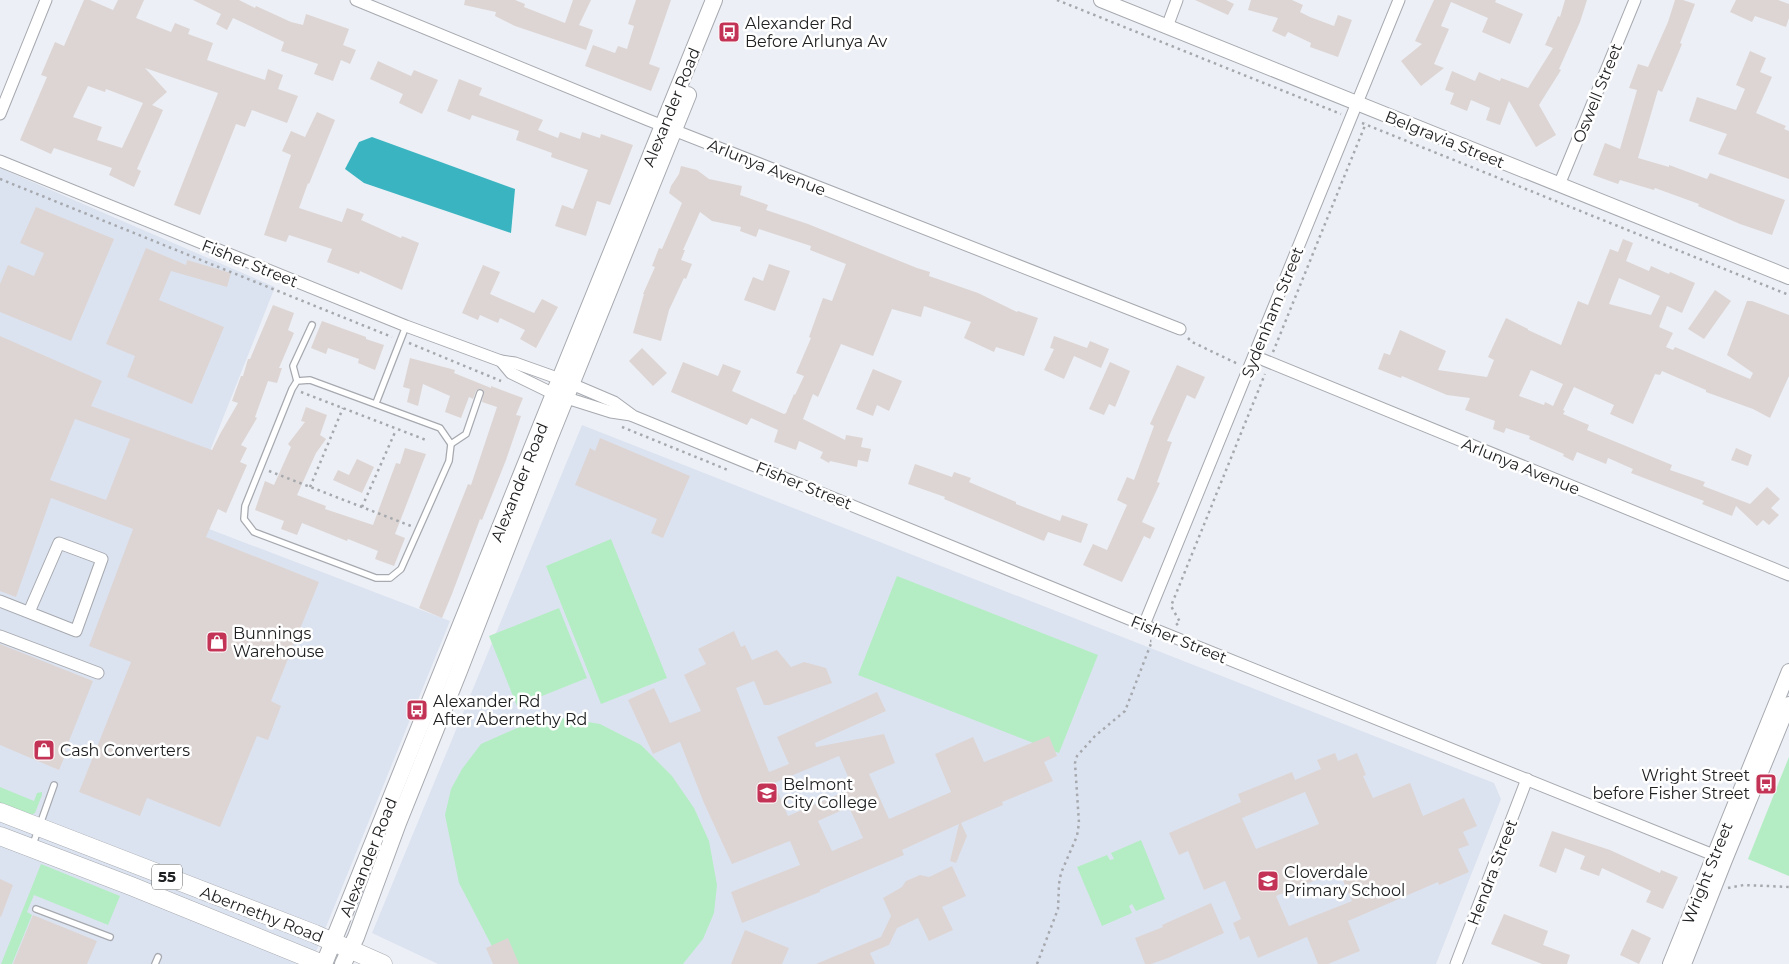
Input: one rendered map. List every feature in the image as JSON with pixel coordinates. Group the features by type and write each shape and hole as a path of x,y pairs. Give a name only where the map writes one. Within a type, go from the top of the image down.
{"main road":[{"name":"Alexander Road","path":"669,128 714,0"},
{"name":"Alexander Road","path":"324,964 669,128 726,0"},
{"name":"Alexander Road","path":"347,957 398,823 459,672 562,389"},
{"name":"Abernethy Road","path":"0,812 334,942 347,957 383,964"},
{"name":"Abernethy Road","path":"0,836 324,964"}],"street":[{"path":"0,114 46,0"},
{"name":"Arlunya Avenue","path":"356,0 669,128 1180,329"},
{"name":"Belgravia Street","path":"1101,0 1789,276"},
{"path":"1167,27 1178,0"},
{"name":"Sydenham Street","path":"1144,625 1399,0"},
{"name":"Oswell Street","path":"1559,185 1635,0"},
{"name":"Fisher Street","path":"0,161 406,326 501,362 511,373 562,389 614,402 633,416 1719,857"},
{"name":"Arlunya Avenue","path":"1254,356 1789,575"},
{"path":"0,601 76,631 102,559 59,543 29,612"},
{"path":"0,636 98,673"},
{"name":"Wright Street","path":"1684,964 1719,857 1789,671"},
{"name":"Wright Street","path":"1670,964 1789,704"},
{"name":"Hendra Street","path":"1456,964 1527,779"}],"lane":[{"path":"297,381 292,366 312,325"},
{"path":"376,403 406,326"},
{"path":"310,380 440,428 451,444 449,461 401,569 390,578 376,578 254,532 244,519 245,506 292,389 297,381 310,380"},
{"path":"451,444 466,434 480,393"},
{"path":"31,849 54,785"},
{"path":"36,909 110,937"},
{"path":"155,964 158,957"}],"path":[{"path":"1057,0 1789,295"},
{"path":"1037,964 1058,909 1058,884 1061,873 1077,836 1079,824 1075,763 1077,756 1095,736 1125,711 1152,641 1180,622 1171,606 1372,110"},
{"path":"0,178 502,381"},
{"path":"1180,329 1192,342 1249,369"},
{"path":"292,389 426,440"},
{"path":"310,487 343,408"},
{"path":"620,426 730,471"},
{"path":"362,507 396,430"},
{"path":"261,468 419,529"},
{"path":"1144,638 1152,641"},
{"path":"1724,888 1744,885 1789,887"}],"shaded area":[{"path":"0,168 275,287 183,519 450,621 311,964 0,964 0,640 88,675 0,636"},
{"name":"Belmont City College","path":"582,425 1494,783 1501,799 1436,964 438,964 372,933"}],"green space":[{"path":"611,539 667,678 601,704 546,566"},
{"path":"897,576 1098,655 1059,753 858,675"},
{"path":"559,608 587,678 517,706 489,636"},
{"path":"565,718 600,724 641,745 672,776 694,808 709,841 717,885 714,913 703,939 683,964 504,964 496,954 459,883 445,815 451,789 462,769 481,744 517,728"},
{"path":"1789,757 1789,876 1748,859"},
{"path":"0,787 34,801 37,793 42,792 35,813 31,815 0,804"},
{"path":"1141,840 1165,899 1136,911 1132,904 1129,906 1132,913 1102,926 1077,867 1107,855 1110,860 1114,859 1111,853"},
{"path":"41,864 120,896 108,925 34,895 27,912 32,915 12,964 1,964"}],"water":[{"path":"372,137 515,189 511,233 364,183 345,169 359,142"}],"building":[{"path":"84,0 90,0 113,10 118,0 144,0 136,18 171,32 175,23 190,29 188,34 213,43 207,60 265,80 268,69 283,75 278,89 298,96 287,123 252,110 245,127 236,124 200,215 174,205 218,93 145,68 167,92 152,105 163,110 137,169 141,171 134,187 109,175 112,168 54,148 51,154 20,140 47,77 41,75 55,42 64,46","holes":["88,86 105,92 106,89 143,103 122,148 97,140 102,127 73,117"]},
{"path":"193,0 239,0 255,8 256,6 291,22 303,25 306,14 349,29 343,45 356,50 350,64 341,60 333,81 314,74 318,64 281,51 284,42 233,18 227,30 216,24 221,14"},
{"path":"465,0 515,0 525,4 524,7 565,23 573,0 591,0 579,25 593,30 586,50 515,26 495,16 496,12 464,5"},
{"path":"636,0 671,0 649,64 660,68 651,91 585,66 593,45 615,53 618,46 627,49 634,26 628,24"},
{"path":"1195,0 1226,0 1234,4 1228,15"},
{"path":"1251,0 1292,0 1303,5 1300,12 1334,26 1338,15 1352,20 1338,57 1310,47 1311,43 1288,32 1285,37 1272,31 1278,18 1248,10"},
{"path":"1434,0 1496,0 1495,2 1523,14 1510,44 1482,32 1488,18 1451,2 1441,26 1449,29 1434,64 1444,68 1421,86 1401,61 1422,44 1415,41"},
{"path":"1565,0 1587,0 1580,22 1559,69 1561,70 1539,105 1556,135 1536,147 1509,101 1500,125 1486,120 1490,108 1471,100 1467,111 1450,104 1454,93 1445,90 1452,71 1475,81 1479,72 1500,81 1501,78 1528,88 1553,48 1545,45 1558,16 1560,17"},
{"path":"1675,0 1683,0 1695,4 1680,43 1682,44 1662,92 1658,90 1638,158 1669,167 1669,165 1707,179 1710,173 1785,200 1772,235 1740,224 1698,206 1699,204 1655,188 1654,190 1620,180 1618,184 1593,175 1605,143 1620,149 1637,90 1629,88 1638,64 1648,67 1668,22"},
{"path":"1736,0 1778,0 1789,4 1789,18 1786,27 1755,16 1752,22 1730,12"},
{"path":"1750,51 1766,58 1760,72 1772,77 1756,113 1786,126 1784,129 1789,131 1789,179 1718,154 1727,134 1689,121 1697,97 1736,110 1745,89 1736,85"},
{"path":"378,61 411,76 414,70 438,80 422,114 399,103 403,94 370,79"},
{"path":"459,79 482,88 479,95 543,120 538,130 558,138 560,132 580,139 582,132 600,138 601,134 633,145 610,205 597,201 586,236 555,226 562,205 573,209 588,170 551,157 552,153 516,140 519,131 472,115 470,120 447,111"},
{"path":"317,112 335,120 299,208 342,222 347,208 364,214 361,220 401,238 402,236 419,243 402,290 360,271 359,274 327,262 332,249 289,235 286,242 264,235 291,155 282,151 291,131 305,137"},
{"path":"681,166 697,170 709,179 742,186 740,195 768,205 766,210 808,224 930,272 929,276 978,293 1017,312 1038,318 1024,356 996,347 994,352 964,338 971,322 924,306 921,317 892,309 873,356 841,344 818,397 813,394 803,419 845,440 846,435 863,438 861,447 871,449 868,462 858,460 857,467 830,461 829,463 820,458 823,452 799,441 796,450 774,442 778,430 751,418 747,425 671,392 683,362 718,376 723,364 741,371 732,391 784,414 786,413 804,376 796,373 811,338 809,337 823,298 832,301 846,264 810,250 811,246 759,229 756,237 740,231 741,227 712,221 700,212 683,250 685,250 681,260 692,264 669,310 661,341 633,333 643,294 655,267 652,266 659,248 662,249 682,203 669,193"},
{"path":"36,207 114,239 71,341 0,312 0,284 8,265 34,276 44,253 20,243"},
{"path":"1623,239 1633,243 1626,261 1649,271 1651,266 1669,274 1670,272 1695,283 1682,313 1667,306 1659,327 1673,333 1666,347 1673,350 1675,347 1750,379 1753,373 1727,355 1747,301 1752,301 1789,315 1789,376 1770,418 1753,409 1706,392 1706,390 1662,371 1660,375 1655,374 1633,424 1610,414 1614,405 1574,387 1563,410 1565,411 1563,414 1589,425 1587,430 1672,465 1670,470 1705,482 1703,486 1750,504 1767,487 1780,499 1771,508 1779,515 1769,525 1763,520 1757,526 1736,506 1732,516 1702,504 1704,501 1631,473 1633,469 1608,458 1606,464 1577,452 1573,461 1563,456 1564,454 1529,439 1530,436 1506,428 1504,433 1493,429 1495,421 1465,410 1470,398 1447,395 1402,376 1401,378 1378,369 1384,353 1390,355 1400,330 1446,351 1438,370 1487,377 1494,360 1488,357 1506,318 1561,345 1578,301 1588,305 1610,249 1618,252","holes":["1619,278 1660,296 1651,315 1609,304","1531,370 1563,384 1553,406 1545,402 1544,405 1519,396"]},
{"path":"146,248 186,265 187,260 231,273 227,287 171,271 159,300 224,327 192,404 127,377 135,356 106,344"},
{"path":"769,264 790,271 775,311 744,300 753,277 763,281"},
{"path":"483,265 500,272 490,294 534,313 542,299 558,307 536,348 520,339 525,330 500,318 498,323 480,315 478,320 462,313"},
{"path":"1715,290 1731,301 1704,339 1688,329"},
{"path":"273,305 294,313 288,330 294,333 279,368 282,368 277,383 268,381 255,417 257,418 241,445 247,448 240,462 247,465 226,513 218,509 206,537 319,582 271,701 281,706 268,740 257,736 220,827 147,798 140,816 79,792 131,662 89,646 133,529 51,498 16,597 0,591 0,336 102,381 91,406 212,450 238,403 232,401 248,359 250,359","holes":["75,419 130,439 106,500 50,480"]},
{"path":"322,321 384,345 375,370 358,363 359,359 328,348 326,354 311,348"},
{"path":"1054,336 1087,348 1090,341 1109,349 1101,368 1074,356 1064,379 1044,370 1054,349 1050,348"},
{"path":"642,348 667,373 653,386 629,361"},
{"path":"410,358 455,370 454,373 523,398 516,415 521,416 506,460 482,520 480,519 442,618 419,608 468,484 471,485 497,407 482,402 484,392 482,389 479,389 476,391 473,399 469,397 461,418 445,412 450,396 423,384 418,406 407,402 410,389 403,387"},
{"path":"1110,362 1130,371 1115,407 1109,404 1104,415 1089,409"},
{"path":"1177,365 1205,377 1195,399 1187,395 1167,441 1172,442 1157,482 1160,483 1142,522 1155,528 1150,539 1144,536 1122,582 1083,565 1093,544 1107,550 1127,505 1117,500 1127,477 1134,480 1154,426 1150,424"},
{"path":"873,369 902,381 889,411 877,405 873,416 856,409"},
{"path":"306,407 327,415 320,435 326,439 316,453 297,495 326,506 325,509 373,525 396,463 400,464 405,448 426,454 395,534 405,538 394,566 375,559 378,551 302,523 297,535 281,529 284,521 255,510 265,481 274,485 291,447 288,444 305,422 301,421"},
{"path":"600,438 690,476 663,538 651,533 657,519 575,485 590,448 595,451"},
{"path":"1736,448 1752,455 1748,466 1731,460"},
{"path":"357,459 374,467 362,493 333,480 338,470 349,475"},
{"path":"915,464 952,477 954,472 971,478 969,482 1016,502 1016,504 1060,521 1062,515 1088,524 1081,543 1048,532 1044,541 944,499 945,497 908,484"},
{"path":"734,631 741,647 745,645 752,660 777,650 791,667 804,662 826,668 832,683 769,705 764,705 754,681 736,688 769,772 789,764 777,737 877,692 886,711 815,743 816,747 884,734 895,763 869,774 889,819 951,792 935,754 973,737 984,762 1049,736 1057,756 1044,762 1053,781 1002,802 1003,805 961,823 967,836 956,863 950,861 959,824 902,850 904,855 820,890 820,892 742,923 731,892 800,865 790,841 732,864 704,803 680,742 653,754 628,700 654,688 670,723 701,711 684,675 706,664 698,649","holes":["839,756 853,788 788,816 774,783","849,807 863,838 832,851 818,821"]},
{"path":"0,644 93,681 59,770 0,745"},
{"path":"1335,753 1338,761 1357,753 1366,775 1363,776 1373,798 1410,783 1423,816 1464,798 1477,826 1463,832 1469,845 1458,849 1469,872 1439,885 1438,882 1348,921 1360,951 1328,964 1318,964 1307,937 1258,958 1249,936 1240,940 1233,923 1241,919 1225,881 1204,890 1188,851 1179,855 1169,833 1241,802 1238,794 1292,772 1295,780 1321,769 1317,760","holes":["1305,792 1319,824 1256,849 1242,818","1339,871 1352,901 1289,926 1276,896"]},
{"path":"1552,831 1610,850 1660,873 1661,870 1678,877 1663,909 1646,902 1651,891 1602,868 1599,876 1580,869 1585,856 1565,848 1556,873 1539,866"},
{"path":"952,866 966,896 942,907 953,930 929,941 918,918 897,928 889,945 870,953 875,964 816,964 881,937 891,916 883,898 902,887 906,881 920,875 929,877"},
{"path":"0,879 13,885 1,917 0,916"},
{"path":"1211,903 1224,933 1168,958 1151,964 1145,964 1135,938 1163,927 1162,925"},
{"path":"1504,914 1548,931 1543,945 1570,955 1567,964 1542,964 1491,944"},
{"path":"33,915 97,941 87,964 13,964"},
{"path":"1632,929 1651,938 1639,964 1620,955"},
{"path":"745,930 789,948 782,964 731,964"},
{"path":"508,938 519,964 493,964 486,948"}],"place":[{"name":"Alexander Rd Before Arlunya Av","path":"729,32"},
{"name":"Bunnings Warehouse","path":"217,642"},
{"name":"Alexander Rd After Abernethy Rd","path":"417,710"},
{"name":"Cash Converters","path":"44,750"},
{"name":"Wright Street before Fisher Street","path":"1766,784"},
{"name":"Belmont City College","path":"767,793"},
{"name":"Cloverdale Primary School","path":"1268,881"}]}
